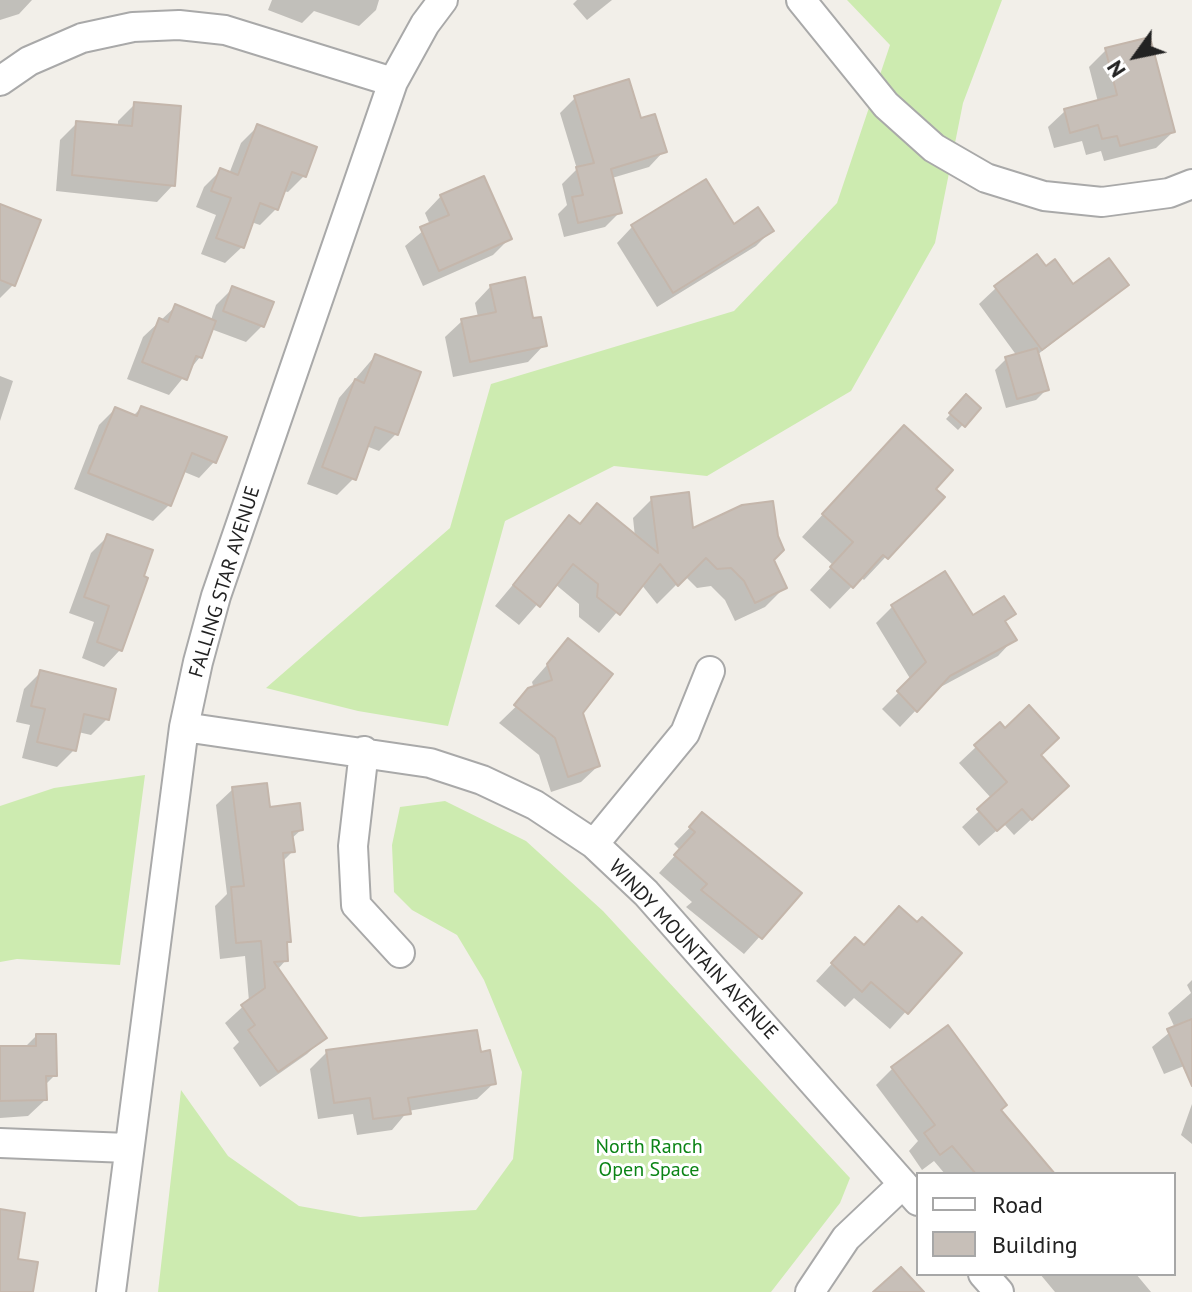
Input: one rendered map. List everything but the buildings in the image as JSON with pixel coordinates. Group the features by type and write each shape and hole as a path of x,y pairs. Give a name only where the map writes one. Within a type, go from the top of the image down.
{"street":[{"name":"FALLING STAR AVENUE","path":"111,1292 184,727 216,596 393,82 425,24 443,0"},
{"path":"801,0 886,105 934,148 986,178 1044,196 1102,202 1169,193 1192,184"},
{"path":"0,81 29,61 82,38 133,27 179,25 225,30 393,82"},
{"path":"594,844 685,733 710,671"},
{"name":"WINDY MOUNTAIN AVENUE","path":"184,727 430,763 482,780 535,805 594,844 646,893 910,1193"},
{"path":"364,751 353,846 356,905 400,953"},
{"path":"0,1143 128,1148"},
{"path":"810,1292 846,1238 910,1193"},
{"path":"985,1276 999,1292"}],"green space":[{"path":"847,0 1002,0 963,103 935,243 851,391 707,476 614,466 505,521 448,726 358,711 266,688 450,528 491,384 734,311 837,203 890,45"},
{"path":"145,775 120,965 17,959 0,962 0,806 54,788"},
{"name":"North Ranch Open Space","path":"445,801 526,841 603,911 850,1178 840,1203 771,1292 158,1292 181,1090 228,1156 299,1206 360,1217 476,1210 513,1159 522,1072 484,980 457,935 412,910 394,892 392,845 400,807"}]}
